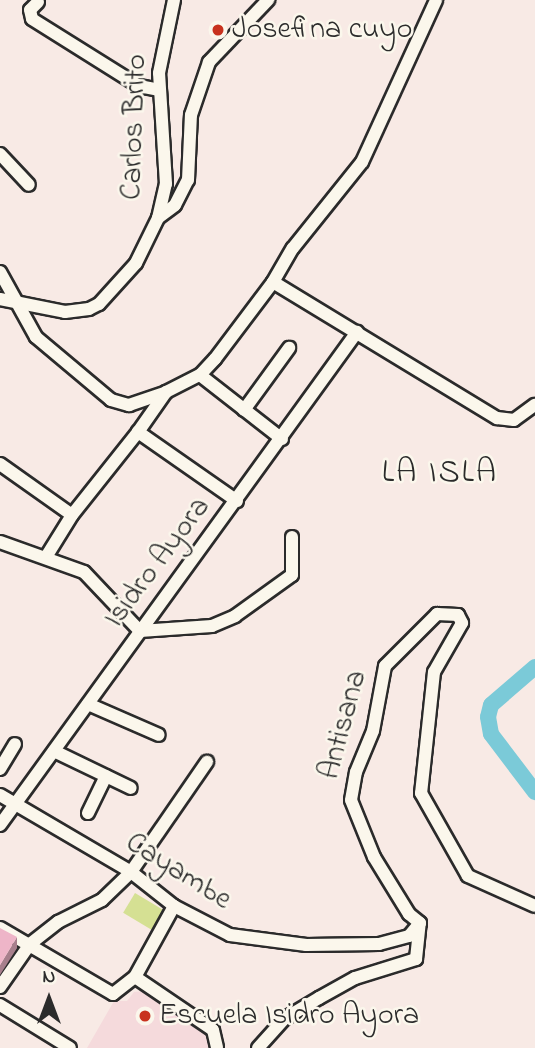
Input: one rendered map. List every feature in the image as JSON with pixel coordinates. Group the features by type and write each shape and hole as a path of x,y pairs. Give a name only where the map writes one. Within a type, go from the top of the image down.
{"street":[{"name":"Carlos Brito","path":"0,299 18,300 65,312 100,303 136,262 158,218 167,159 160,90 162,54 174,0"},
{"path":"158,218 175,205 188,180 191,115 209,62 268,0"},
{"path":"0,272 18,300 36,337 111,400 130,405 166,392 200,375 273,282 293,248 362,162 436,0"},
{"path":"38,2 30,10 32,19 139,86 160,90"},
{"path":"0,154 29,186"},
{"path":"273,282 497,418 514,420 535,405"},
{"name":"Isidro Ayora","path":"0,825 357,332"},
{"path":"244,410 289,348"},
{"path":"200,375 282,439"},
{"path":"46,556 72,514 138,432 166,392"},
{"path":"138,432 237,501"},
{"path":"0,464 72,514"},
{"path":"0,542 46,556 84,572 140,631 212,626 235,616 292,575 292,537"},
{"name":"Antisana","path":"420,923 409,914 374,857 351,800 356,772 373,730 385,666 437,614 458,615 462,623 434,673 421,793 468,876 535,906"},
{"path":"88,704 159,735"},
{"path":"0,769 15,744"},
{"path":"54,751 131,788"},
{"path":"0,987 30,944 58,922 102,900 131,872 207,761"},
{"path":"88,813 106,776"},
{"name":"Cayambe","path":"0,795 131,872 174,906 230,935 306,945 396,941 420,923"},
{"path":"0,928 113,994 135,978 174,906"},
{"path":"258,1048 284,1019 319,998 355,978 416,959 421,942 420,923"},
{"path":"135,978 213,1030 217,1048"},
{"path":"0,1005 69,1048"}],"shaded area":[{"name":"Escuela Isidro Ayora","path":"145,991 208,1032 209,1048 87,1048 114,1001 127,1001 134,992"}],"green space":[{"path":"135,893 165,911 153,931 123,913"}],"building":[{"path":"0,928 17,937 0,965"}],"waterway":[{"path":"535,667 491,705 488,717 491,734 535,792"}],"place":[{"name":"Josefina cuyo","path":"218,30"},
{"name":"Escuela Isidro Ayora","path":"145,1016"}],"district":[{"name":"LA ISLA","path":"440,474"}]}
